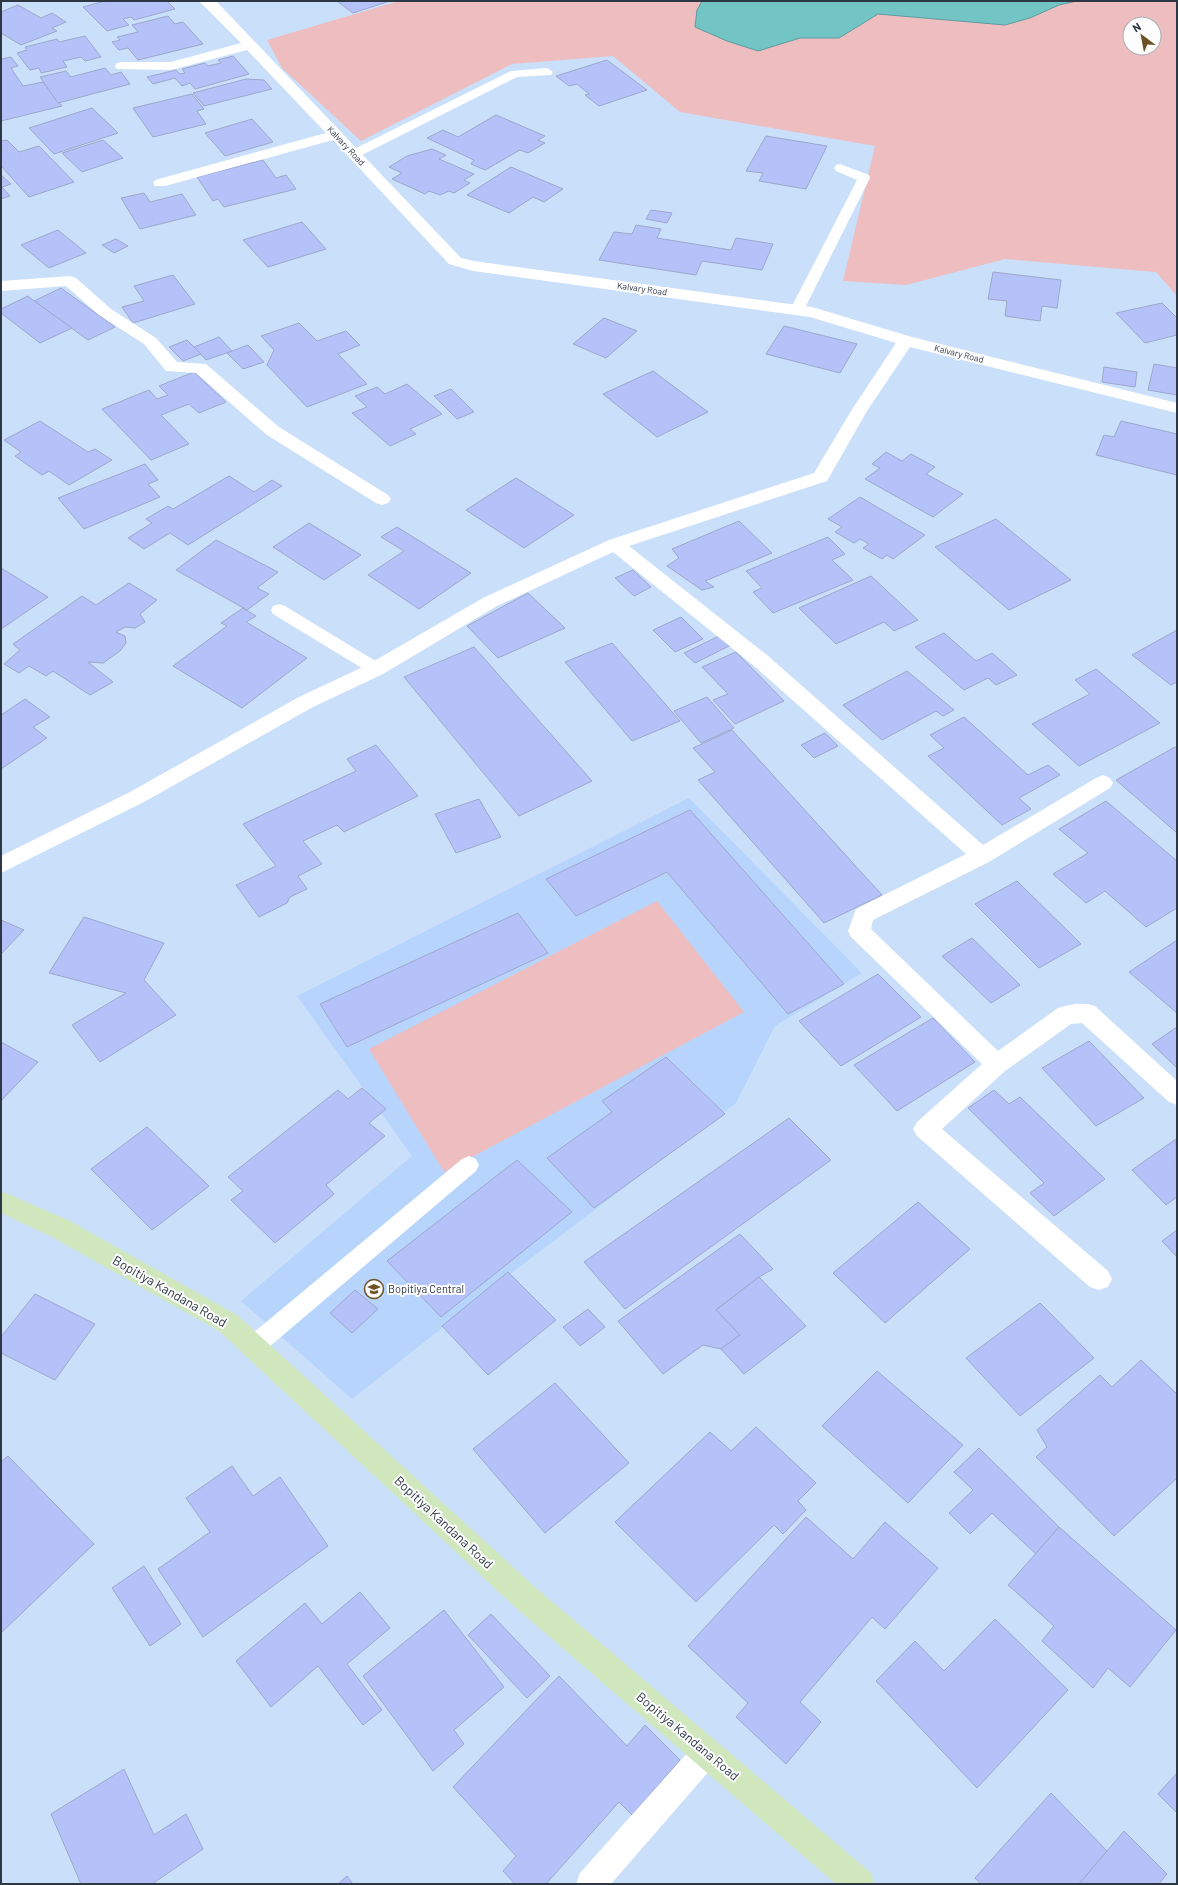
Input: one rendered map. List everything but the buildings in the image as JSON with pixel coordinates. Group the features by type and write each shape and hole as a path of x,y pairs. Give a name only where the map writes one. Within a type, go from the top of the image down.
{"main road":[{"name":"Bopitiya Kandana Road","path":"1,1202 61,1229 228,1322 526,1598 847,1871 860,1884"}],"street":[{"name":"Kalvary Road","path":"206,1 250,45 455,261 473,266 812,312 906,341 1177,408"},
{"path":"122,66 171,66 250,45"},
{"path":"160,183 336,135"},
{"path":"1,286 70,281 105,312 150,341 172,367 200,368 273,431 382,499"},
{"path":"1,865 138,797 306,702 376,669 490,602 615,544 821,477 859,411 906,341"},
{"path":"615,544 760,660 982,856"},
{"path":"997,1064 859,931 864,915 982,856 1103,783"},
{"path":"1099,1279 925,1129 997,1064 1066,1015 1087,1013 1177,1095"},
{"path":"591,1884 707,1752"}],"lane":[{"path":"354,154 515,74 546,72"},
{"path":"797,310 864,178 840,168"},
{"path":"279,610 376,669"},
{"path":"254,1346 469,1165"}],"shaded area":[{"path":"399,1 1177,1 1177,296 1156,272 1005,259 906,285 843,281 875,146 680,112 613,56 512,64 361,141 282,68 267,40"},
{"path":"702,1 1077,1 1059,5 1030,18 1005,25 878,14 839,38 800,38 758,51 727,41 695,27 697,10"},
{"path":"689,798 862,973 775,1026 736,1103 522,1265 352,1399 241,1301 412,1156 297,996"},
{"path":"657,901 744,1012 444,1172 369,1049"}],"place":[{"name":"Bopitiya Central","path":"374,1289"}]}
